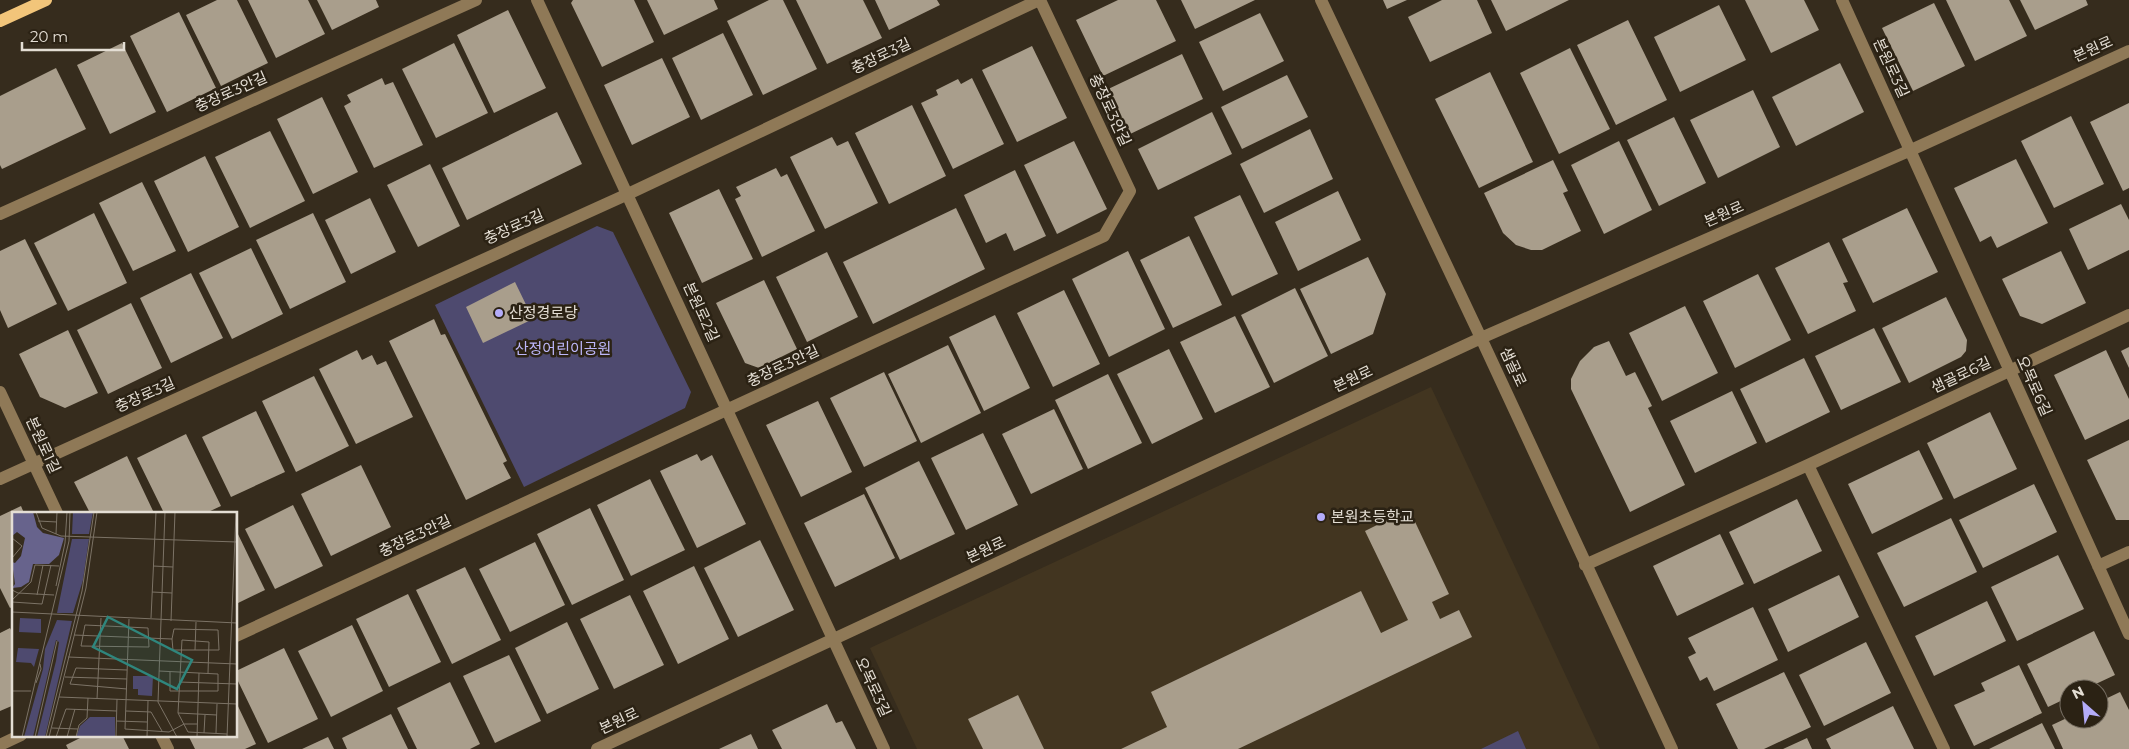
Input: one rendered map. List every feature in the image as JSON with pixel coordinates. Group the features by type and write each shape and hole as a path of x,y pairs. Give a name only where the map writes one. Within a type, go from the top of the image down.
{"main road":[{"path":"0,21 46,0"}],"street":[{"name":"충장로3안길","path":"0,214 476,0"},
{"name":"본원로2길","path":"537,0 833,638"},
{"name":"충장로3안길","path":"238,635 1104,236 1130,191 1039,0"},
{"name":"충장로3길","path":"0,479 628,194 1039,0"},
{"name":"샘골로","path":"1321,0 1482,338 1585,565 1672,749"},
{"name":"본원로3길","path":"1842,0 1911,150"},
{"name":"본원로","path":"597,749 1482,338 1911,150 2129,51"},
{"name":"오목로6길","path":"1911,150 2129,634"},
{"name":"샘골로6길","path":"1585,565 1808,465 2129,315"},
{"name":"본원로1길","path":"0,392 57,512"},
{"path":"1808,465 1944,749"},
{"path":"2098,566 2129,552"},
{"name":"오목로3길","path":"833,638 884,749"},
{"path":"0,745 19,736"},
{"path":"162,736 168,749"}],"shaded area":[{"name":"본원초등학교","path":"1431,387 1600,749 917,749 870,648"}],"green space":[{"name":"산정어린이공원","path":"597,226 613,232 691,392 685,408 524,487 435,305"},
{"path":"1518,731 1526,749 1481,749"}],"building":[{"path":"217,0 237,0 268,63 221,86 186,15"},
{"path":"248,0 308,0 325,34 276,58"},
{"path":"317,0 376,0 379,7 332,30"},
{"path":"573,0 634,0 654,42 602,67 571,3"},
{"path":"647,0 714,0 718,9 664,35"},
{"path":"769,0 783,0 817,69 763,95 727,21"},
{"path":"796,0 863,0 882,38 827,64"},
{"path":"875,0 937,0 940,5 889,30"},
{"path":"1118,0 1156,0 1176,41 1103,76 1076,20"},
{"path":"1181,0 1255,0 1195,29"},
{"path":"1383,0 1407,0 1387,9"},
{"path":"1442,0 1477,0 1492,33 1430,62 1408,17"},
{"path":"1491,0 1569,0 1506,31"},
{"path":"1745,0 1804,0 1819,30 1771,53"},
{"path":"1946,0 2009,0 2027,36 1975,61"},
{"path":"2020,0 2086,0 2088,5 2035,30"},
{"path":"1934,3 1965,66 1913,91 1882,28"},
{"path":"1719,5 1746,60 1680,92 1654,37"},
{"path":"508,10 546,88 494,113 457,35"},
{"path":"179,12 216,88 167,112 130,36"},
{"path":"1260,13 1284,61 1223,91 1199,42"},
{"path":"1628,20 1667,100 1616,125 1577,45"},
{"path":"723,33 753,95 701,120 672,58"},
{"path":"122,43 156,112 110,134 77,65"},
{"path":"454,43 488,113 436,138 402,69"},
{"path":"1032,46 1067,118 1017,142 982,70"},
{"path":"1570,48 1610,129 1559,154 1520,73"},
{"path":"1182,54 1203,99 1126,136 1104,91"},
{"path":"662,58 690,117 632,145 604,85"},
{"path":"1840,63 1864,112 1796,146 1772,97"},
{"path":"56,68 86,129 2,169 0,165 0,96"},
{"path":"1490,72 1533,162 1479,188 1435,99"},
{"path":"1287,75 1308,117 1242,149 1221,107"},
{"path":"382,78 385,85 393,82 423,145 374,168 344,106 351,102 347,95"},
{"path":"972,78 1004,144 953,169 921,103 938,95 936,90 958,79 961,84"},
{"path":"1753,90 1780,147 1718,178 1690,120"},
{"path":"322,97 358,172 313,194 277,119"},
{"path":"2129,103 2129,188 2123,191 2090,122"},
{"path":"912,105 946,176 889,204 855,133"},
{"path":"557,112 582,164 467,220 442,168"},
{"path":"1212,112 1232,154 1158,190 1138,149"},
{"path":"2071,116 2104,184 2054,208 2021,141"},
{"path":"1674,117 1706,183 1659,206 1627,140"},
{"path":"1310,129 1333,179 1264,213 1240,164"},
{"path":"270,131 305,201 250,228 215,157"},
{"path":"832,137 837,146 848,141 878,203 825,229 790,157"},
{"path":"1074,141 1107,209 1057,234 1024,165"},
{"path":"1619,141 1652,210 1604,234 1571,165"},
{"path":"205,156 239,227 188,252 154,181"},
{"path":"2016,159 2048,223 1997,248 1991,236 1980,242 1954,188"},
{"path":"1553,160 1568,191 1563,193 1581,231 1542,250 1531,250 1516,245 1503,233 1484,193"},
{"path":"430,164 460,226 418,247 387,185"},
{"path":"776,168 781,177 787,174 815,231 762,257 735,199 741,196 736,187"},
{"path":"1015,170 1046,236 1014,251 1006,233 986,243 964,195"},
{"path":"142,182 176,251 133,271 99,203"},
{"path":"719,189 753,259 702,283 669,213"},
{"path":"1338,191 1361,240 1298,271 1275,222"},
{"path":"1240,195 1278,274 1232,296 1194,217"},
{"path":"370,198 396,252 351,274 325,220"},
{"path":"2121,204 2129,220 2129,250 2088,270 2069,229"},
{"path":"956,208 985,269 873,324 843,262"},
{"path":"1907,208 1938,272 1873,303 1842,239"},
{"path":"94,213 127,283 68,311 34,243"},
{"path":"313,213 346,282 290,309 256,240"},
{"path":"1189,236 1222,305 1173,328 1140,260"},
{"path":"25,239 57,304 8,328 0,310 0,251"},
{"path":"1829,242 1848,282 1843,283 1856,311 1808,334 1775,268"},
{"path":"251,248 283,314 232,339 199,273"},
{"path":"1128,251 1165,329 1109,357 1072,279"},
{"path":"2061,251 2086,303 2042,324 2020,316 2002,279"},
{"path":"827,252 858,317 807,342 776,277"},
{"path":"1368,257 1386,294 1373,334 1331,354 1300,289"},
{"path":"191,273 223,338 171,363 140,298"},
{"path":"1758,274 1791,340 1735,368 1703,301"},
{"path":"764,280 797,349 759,368 745,363 716,303"},
{"name":"산정경로당","path":"515,282 533,319 483,343 466,307"},
{"path":"1295,288 1328,356 1274,383 1241,315"},
{"path":"1064,290 1100,364 1053,387 1017,313"},
{"path":"1946,297 1967,340 1966,351 1961,357 1909,383 1882,328"},
{"path":"131,303 162,368 108,394 77,330"},
{"path":"1685,306 1718,373 1662,401 1629,333"},
{"path":"995,315 1030,388 984,411 949,337"},
{"path":"1235,316 1270,387 1215,413 1180,342"},
{"path":"434,319 441,335 445,334 507,461 503,463 511,478 466,500 389,341"},
{"path":"1874,328 1901,382 1841,410 1815,356"},
{"path":"68,330 98,393 65,408 40,397 19,354"},
{"path":"1609,341 1626,376 1635,372 1652,406 1648,408 1685,485 1630,512 1571,389 1571,379 1580,361 1594,347"},
{"path":"948,345 981,413 921,443 888,374"},
{"path":"2129,347 2129,368 2121,351"},
{"path":"1169,349 1203,419 1152,444 1117,374"},
{"path":"357,350 362,360 372,355 377,365 386,361 413,417 356,444 319,369"},
{"path":"2106,350 2129,399 2129,419 2085,440 2054,375"},
{"path":"1804,358 1830,412 1766,443 1740,389"},
{"path":"884,372 917,441 864,467 830,398"},
{"path":"1108,374 1142,443 1088,469 1055,400"},
{"path":"314,376 349,446 296,472 262,401"},
{"path":"1732,391 1757,443 1695,473 1670,421"},
{"path":"818,401 852,472 801,497 766,425"},
{"path":"1054,409 1083,469 1031,494 1002,434"},
{"path":"256,411 285,472 231,497 202,437"},
{"path":"1990,412 2017,469 1954,499 1927,443"},
{"path":"983,433 1018,505 966,530 931,458"},
{"path":"186,434 221,506 208,512 164,512 137,458"},
{"path":"2129,440 2129,520 2116,520 2087,460"},
{"path":"1919,450 1943,499 1872,534 1848,484"},
{"path":"697,454 701,461 712,455 746,524 697,548 660,471"},
{"path":"127,456 154,512 89,512 74,482"},
{"path":"919,461 955,534 900,560 865,488"},
{"path":"361,465 391,527 331,556 301,494"},
{"path":"650,479 685,550 631,576 597,505"},
{"path":"2034,484 2057,532 1983,568 1959,520"},
{"path":"864,494 895,558 835,587 804,523"},
{"path":"1797,499 1822,551 1754,584 1729,532"},
{"path":"293,505 323,566 275,589 245,529"},
{"path":"21,506 24,512 12,512 12,607 10,608 0,588 0,516"},
{"path":"590,508 624,580 572,605 537,534"},
{"path":"1409,509 1449,594 1432,602 1440,619 1459,610 1472,637 1238,749 1121,749 1167,727 1151,692 1361,591 1381,633 1408,620 1365,531"},
{"path":"1951,518 1977,572 1904,607 1877,553"},
{"path":"238,534 265,590 238,603"},
{"path":"1720,534 1744,584 1677,616 1653,566"},
{"path":"760,540 794,610 738,637 704,568"},
{"path":"535,542 565,605 510,632 479,569"},
{"path":"2058,555 2084,609 2017,641 1991,587"},
{"path":"694,566 729,639 678,664 643,591"},
{"path":"465,567 501,640 452,664 416,590"},
{"path":"1839,575 1859,617 1788,652 1768,609"},
{"path":"408,594 441,662 389,687 356,619"},
{"path":"630,595 664,665 614,689 580,619"},
{"path":"1987,601 2006,641 1934,676 1915,636"},
{"path":"1753,607 1778,660 1714,691 1707,677 1700,681 1688,657 1696,653 1688,638"},
{"path":"567,622 599,689 547,714 515,648"},
{"path":"352,625 383,691 331,717 298,651"},
{"path":"10,628 12,632 12,706 0,711 0,633"},
{"path":"2094,631 2115,675 2106,679 2059,679 2059,702 2048,707 2027,664"},
{"path":"1866,642 1891,693 1824,726 1799,675"},
{"path":"284,648 318,719 268,743 238,681 238,670"},
{"path":"509,655 541,721 495,743 463,676"},
{"path":"2019,665 2042,713 1974,746 1954,705 1985,691 1981,683"},
{"path":"1784,672 1811,727 1764,749 1738,749 1716,704"},
{"path":"450,682 480,744 470,749 417,749 397,708"},
{"path":"2120,692 2129,710 2129,749 2063,749 2052,725 2059,722 2059,729 2109,729 2109,697"},
{"path":"1018,695 1044,749 983,749 968,719"},
{"path":"827,704 836,723 842,721 856,749 782,749 772,730"},
{"path":"238,706 256,744 245,749 195,749 188,736 238,736"},
{"path":"1893,706 1914,749 1831,749 1826,739"},
{"path":"391,714 408,749 347,749 342,738"},
{"path":"2042,723 2055,749 1989,749"},
{"path":"751,734 758,749 719,749"},
{"path":"84,736 122,736 129,749 68,749 66,745"},
{"path":"328,737 334,749 302,749"},
{"path":"1807,738 1812,749 1783,749"}],"place":[{"name":"산정경로당","path":"499,313"},
{"name":"본원초등학교","path":"1321,517"}]}
